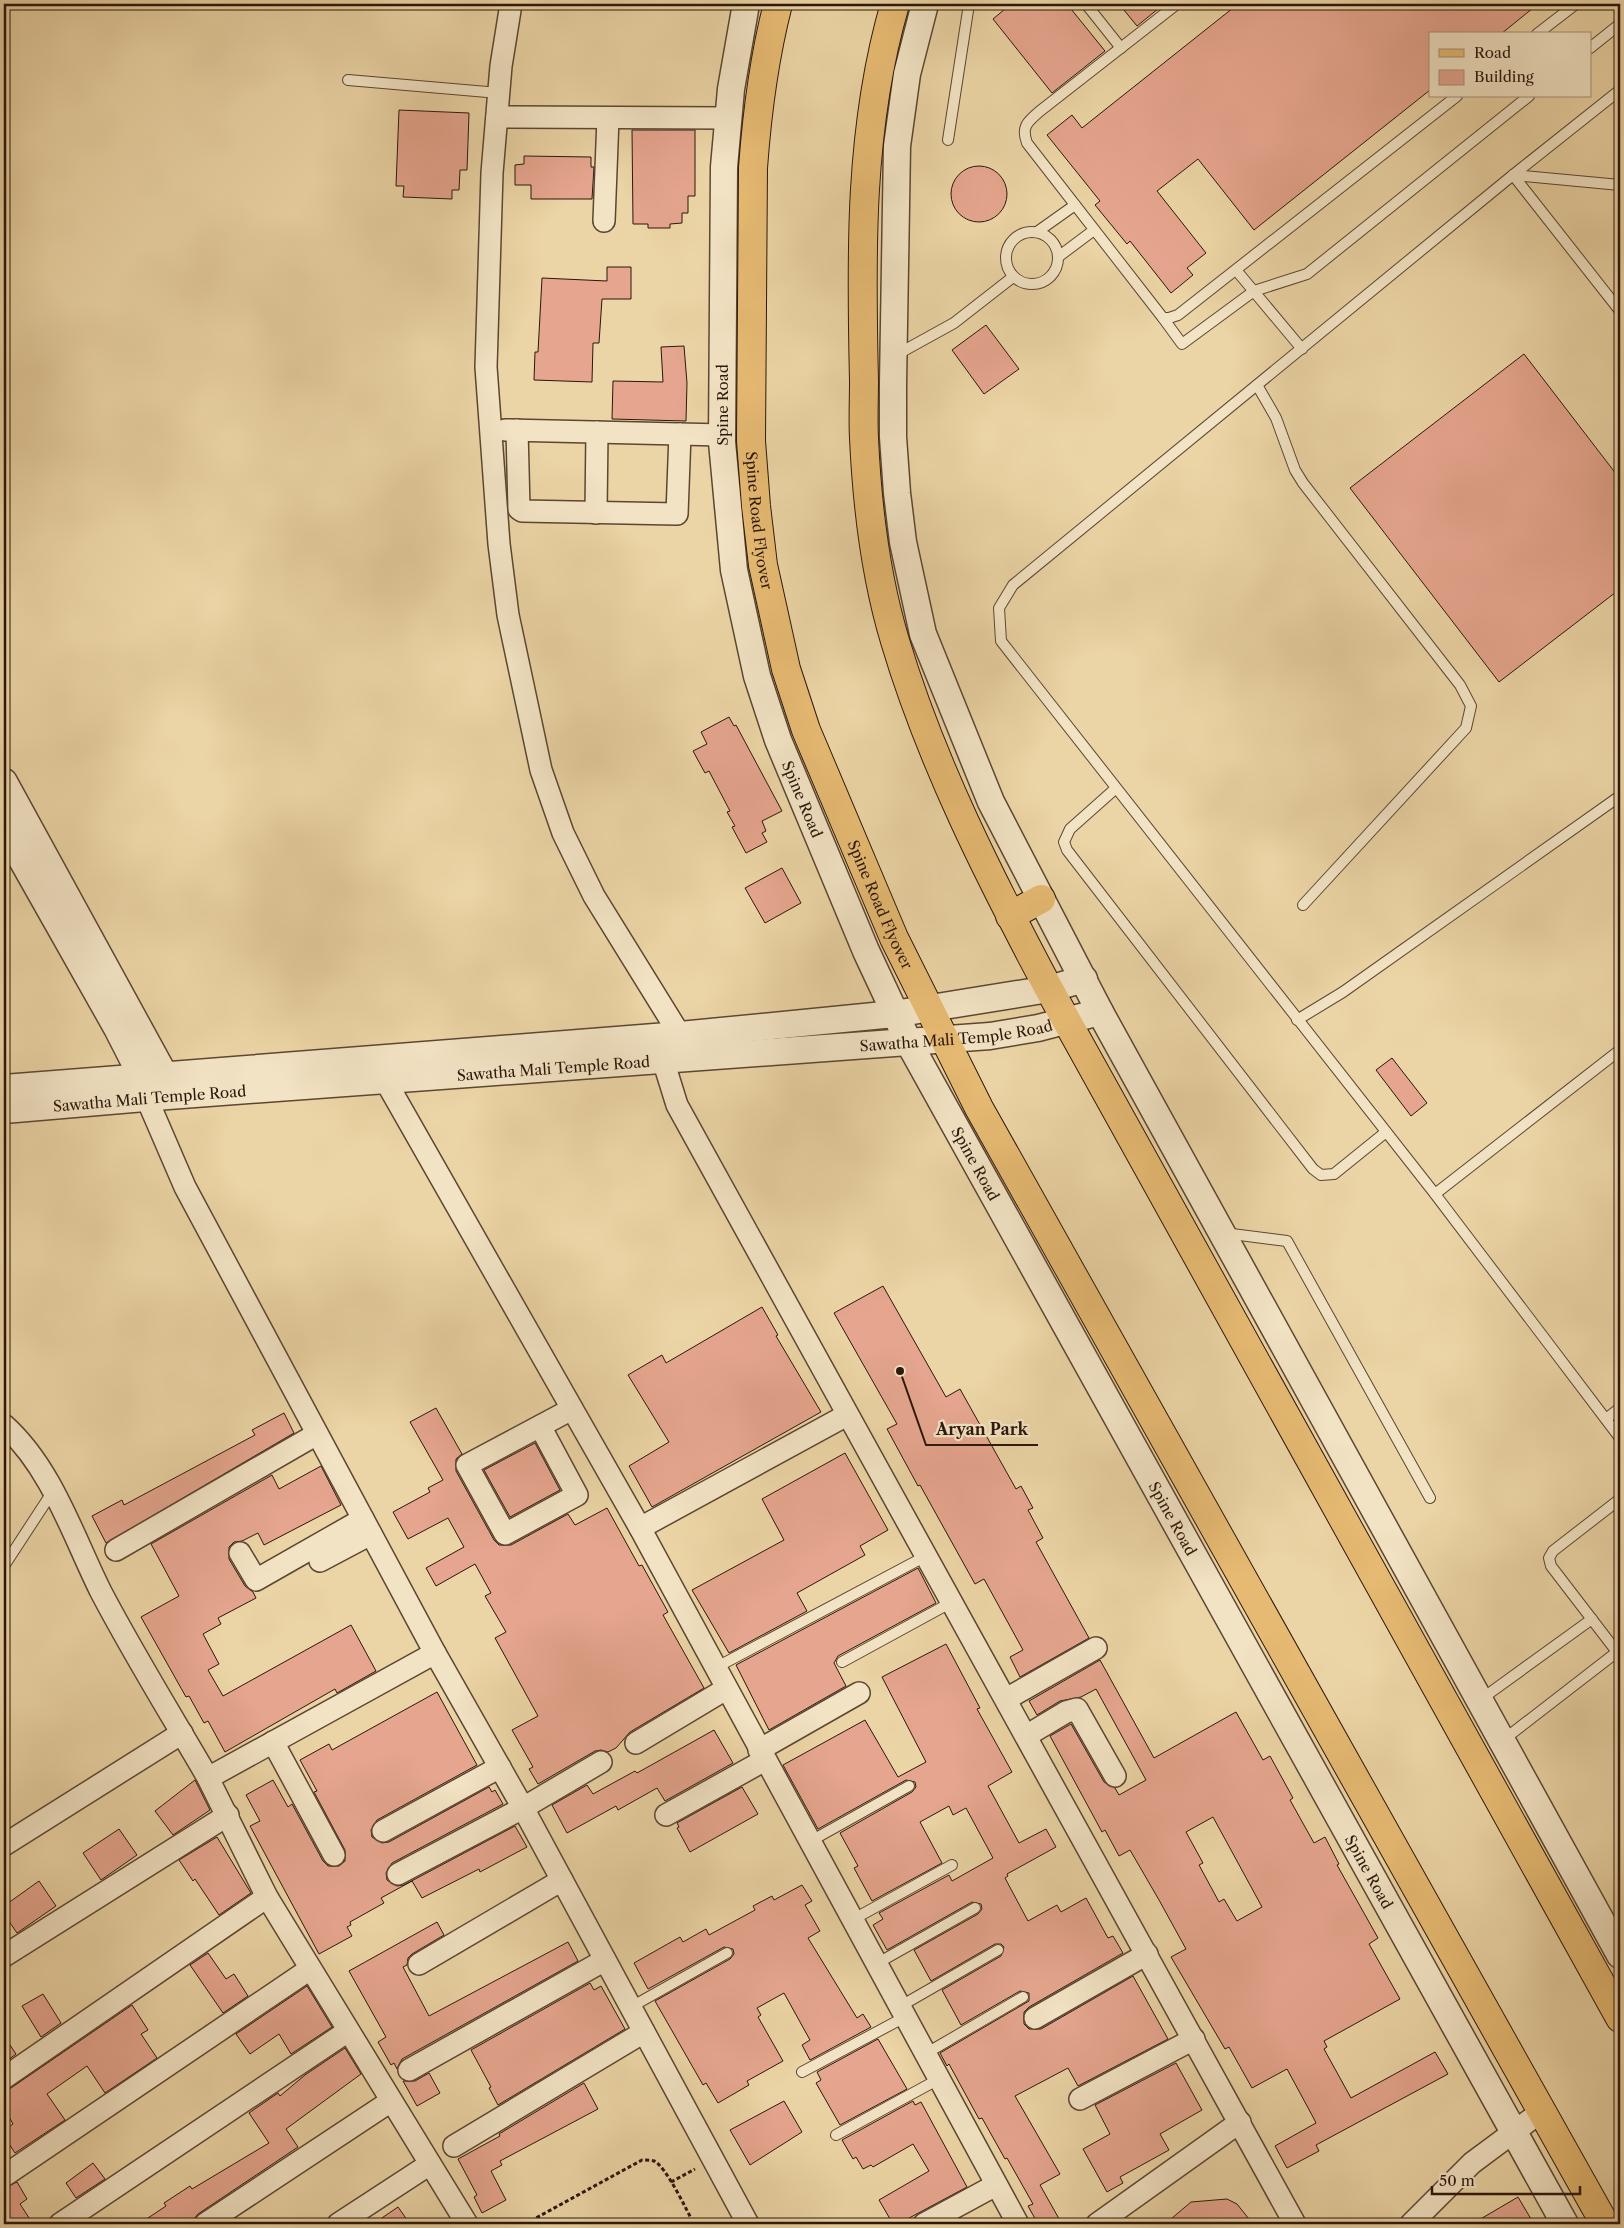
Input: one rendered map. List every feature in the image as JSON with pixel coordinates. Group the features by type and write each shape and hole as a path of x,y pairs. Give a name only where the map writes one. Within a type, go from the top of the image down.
{"main road":[{"name":"Spine Road Flyover","path":"778,4 767,46 755,131 753,168 751,441 763,565 786,668 806,730 894,938 930,1008"},
{"path":"895,4 878,68 868,143 861,296 864,438 868,496 875,546 895,640 926,729 963,816 1010,916 1066,1021 1620,2018"},
{"path":"1010,916 1041,899"},
{"name":"Spine Road","path":"930,1008 979,1108 1605,2224"}],"street":[{"path":"511,4 499,93 492,173 486,367 499,544 508,615 541,770 563,833 594,896 680,1035"},
{"name":"Spine Road","path":"746,4 738,41 727,118 724,167 722,435 727,509 734,570 757,676 778,740 894,1014 909,1043 1565,2224"},
{"path":"925,4 906,74 897,146 893,437 903,542 923,634 991,802 1100,1012 1620,1955"},
{"path":"497,117 727,118"},
{"path":"604,222 608,118"},
{"path":"490,430 722,435"},
{"path":"517,430 519,509 522,511 596,513 677,514 680,434"},
{"path":"596,513 597,432"},
{"path":"4,782 155,1087 184,1187 435,1653 523,1808 748,2224"},
{"path":"4,828 155,1087"},
{"name":"Sawatha Mali Temple Road","path":"4,1110 155,1087 894,1014 1049,989 1084,979"},
{"name":"Sawatha Mali Temple Road","path":"4,1088 155,1087 385,1080 990,1036 1066,1021 1100,1012"},
{"path":"663,1060 677,1105 1295,2224"},
{"path":"385,1080 640,1528 1018,2224"},
{"path":"540,1426 576,1495 505,1534 467,1465 540,1426 572,1409"},
{"path":"640,1528 847,1415"},
{"path":"4,1425 28,1450 53,1492 128,1643 228,1815 266,1897 467,2224"},
{"path":"116,1550 317,1434"},
{"path":"240,1553 256,1580 367,1526"},
{"path":"320,1561 367,1526"},
{"path":"1006,1699 1096,1648"},
{"path":"208,1778 435,1653"},
{"path":"636,1743 726,1689"},
{"path":"666,1815 858,1693"},
{"path":"1026,1736 1066,1712 1077,1709 1115,1776"},
{"path":"4,1845 182,1733"},
{"path":"273,1742 334,1855"},
{"path":"398,1874 523,1808 601,1762"},
{"path":"383,1831 500,1767"},
{"path":"4,1956 228,1815"},
{"path":"419,1964 562,1880"},
{"path":"4,2078 266,1897"},
{"path":"1035,2018 1147,1954"},
{"path":"409,2070 605,1960"},
{"path":"4,2176 310,1969"},
{"path":"60,2224 348,2031"},
{"path":"454,2146 644,2032"},
{"path":"1080,2099 1194,2039"},
{"path":"205,2224 391,2101"},
{"path":"1411,2224 1472,2163 1542,2111"},
{"path":"1097,2224 1240,2122"},
{"path":"338,2224 430,2164"},
{"path":"924,2224 996,2185"}],"lane":[{"path":"948,140 969,4"},
{"path":"1086,4 1121,48"},
{"path":"1178,4 1026,123 1023,132 1027,143 1182,344 1254,292 1307,274 1527,98"},
{"path":"1540,32 1576,4"},
{"path":"1592,46 1620,24"},
{"path":"348,80 499,93"},
{"path":"1620,90 1513,175 1013,585 999,608 1001,642 1435,1194 1620,1438"},
{"path":"1163,318 1178,315 1454,98"},
{"path":"1513,175 1620,185"},
{"path":"1513,175 1620,311"},
{"path":"1075,205 1037,232 1020,234 1008,245 1005,262 1013,277 1029,284 1038,284 1052,274 1058,257 1094,230"},
{"path":"1037,232 1052,241 1058,257"},
{"path":"1236,270 1302,349"},
{"path":"894,356 954,323 1013,277"},
{"path":"1258,385 1276,418 1295,470 1303,483 1460,685 1471,706 1466,728 1303,905"},
{"path":"1115,789 1070,829 1064,842 1067,850 1073,861 1313,1169 1321,1175 1334,1174 1386,1132"},
{"path":"1297,1020 1342,992 1620,796"},
{"path":"1435,1194 1620,1050"},
{"path":"1221,1233 1287,1241 1430,1498"},
{"path":"1606,1419 1620,1408"},
{"path":"4,1566 53,1492"},
{"path":"1502,1741 1619,1651 1551,1566 1549,1558 1553,1551 1620,1499"},
{"path":"715,1668 926,1556"},
{"path":"842,1662 952,1602"},
{"path":"1479,1700 1592,1619"},
{"path":"810,1842 909,1786"},
{"path":"852,1920 952,1865"},
{"path":"876,1964 975,1908"},
{"path":"802,2072 902,2012 998,1950"},
{"path":"631,2007 727,1953"},
{"path":"925,2054 1023,1997"},
{"path":"836,2135 939,2079"}],"path":[{"path":"525,2224 642,2160 654,2161 658,2164 671,2182 694,2224"},
{"path":"671,2182 714,2160"}],"building":[{"path":"1011,4 1067,4 1105,51 1052,93 993,19"},
{"path":"1119,4 1164,4 1137,26"},
{"path":"1238,4 1538,4 1503,32 1429,32 1429,91 1254,230 1198,159 1157,191 1206,253 1187,268 1193,275 1171,293 1130,241 1127,244 1095,205 1100,201 1047,135 1072,115 1082,128"},
{"path":"399,110 469,113 467,170 460,170 459,190 452,190 452,199 403,197 404,186 396,186"},
{"path":"632,130 695,130 695,196 688,196 688,213 682,213 682,223 670,224 670,228 648,228 648,224 633,224"},
{"path":"524,156 591,157 591,167 594,167 592,199 531,199 531,185 515,185 515,165 524,164"},
{"path":"979,166 990,168 999,174 1005,183 1007,194 1005,205 999,214 990,220 979,222 968,220 959,214 953,205 951,194 953,183 959,174 968,168"},
{"path":"607,267 631,267 631,299 602,299 599,343 593,343 592,382 534,380 535,352 538,352 542,278 607,281"},
{"path":"986,325 1019,369 984,394 952,350"},
{"path":"684,346 687,383 686,421 612,419 613,381 663,382 661,347"},
{"path":"1524,354 1620,479 1620,589 1499,682 1350,488"},
{"path":"729,717 734,726 736,725 782,811 762,821 766,831 762,833 767,842 746,853 732,827 735,826 727,812 730,811 709,771 705,773 693,751 707,744 701,732"},
{"path":"782,868 801,903 765,923 745,888"},
{"path":"1392,1058 1427,1103 1411,1116 1376,1070"},
{"path":"883,1286 946,1397 960,1389 1016,1489 1021,1486 1033,1508 1028,1510 1043,1538 1036,1542 1089,1638 1020,1677 1010,1657 1023,1650 984,1579 975,1584 920,1485 918,1486 887,1429 897,1424 834,1313"},
{"path":"762,1307 778,1335 776,1336 821,1412 652,1507 629,1466 669,1442 628,1375 662,1355 666,1363"},
{"path":"436,1408 462,1454 456,1459 456,1471 494,1540 499,1545 511,1545 568,1514 575,1525 607,1508 639,1566 642,1565 668,1612 663,1615 704,1688 630,1732 616,1748 608,1752 595,1751 538,1784 529,1769 533,1767 512,1730 538,1716 495,1638 506,1632 485,1596 491,1593 475,1564 436,1586 426,1568 464,1547 448,1518 408,1539 393,1512 430,1492 428,1488 443,1480 410,1422"},
{"path":"284,1413 294,1433 106,1543 92,1516 122,1500 124,1505 255,1435 252,1430"},
{"path":"535,1443 560,1490 510,1517 484,1470"},
{"path":"845,1453 888,1530 860,1546 865,1555 797,1593 807,1611 729,1653 692,1590 784,1540 762,1499"},
{"path":"321,1466 341,1505 264,1545 258,1533 242,1541 234,1542 229,1547 229,1559 245,1586 253,1592 256,1598 218,1618 221,1624 203,1634 219,1664 208,1670 223,1696 351,1625 376,1671 337,1693 335,1689 225,1752 208,1721 204,1723 189,1696 186,1697 141,1617 179,1596 151,1544 272,1475 279,1489"},
{"path":"918,1568 936,1603 838,1656 834,1663 846,1686 769,1730 736,1665"},
{"path":"946,1644 980,1708 977,1709 1012,1772 988,1786 1019,1843 1046,1829 1056,1847 1007,1874 1008,1876 1005,1878 1028,1921 1057,1905 1061,1912 1086,1898 1108,1938 1113,1936 1123,1953 1029,2007 1024,2012 1024,2024 1029,2029 1041,2029 1133,1976 1168,2039 1078,2086 1068,2068 1015,2096 1060,2174 1040,2185 1062,2224 1038,2224 1028,2206 1033,2204 1007,2158 1005,2159 982,2118 979,2119 949,2064 947,2066 940,2053 1029,2001 1029,1993 1020,1991 961,2025 942,1990 1001,1956 1004,1947 1001,1944 995,1944 931,1981 914,1950 978,1914 982,1909 981,1904 972,1902 887,1950 873,1925 883,1919 879,1913 949,1875 952,1881 993,1858 966,1808 953,1815 949,1806 920,1822 942,1863 872,1901 854,1868 858,1866 840,1833 912,1792 916,1787 915,1782 906,1780 818,1829 783,1765 865,1720 898,1777 926,1762 882,1677"},
{"path":"1100,1660 1154,1758 1236,1712 1263,1760 1270,1756 1293,1798 1290,1800 1314,1843 1325,1837 1339,1864 1337,1865 1378,1938 1369,1944 1400,1999 1324,2041 1327,2047 1324,2049 1351,2098 1435,2052 1448,2074 1316,2145 1319,2151 1287,2168 1275,2146 1316,2123 1287,2069 1252,2088 1229,2047 1225,2049 1171,1957 1186,1949 1159,1900 1130,1850 1119,1856 1105,1830 1102,1832 1050,1736 1071,1724 1104,1782 1115,1788 1119,1795 1146,1780 1096,1689 1081,1697 1060,1701 1037,1715 1029,1701","holes":["1213,1817 1262,1907 1237,1921 1224,1899 1219,1902 1199,1865 1203,1863 1186,1832"]},
{"path":"437,1692 477,1765 377,1820 371,1830 372,1837 382,1843 389,1842 489,1787 492,1792 495,1790 503,1804 392,1863 386,1873 387,1880 397,1886 404,1885 515,1826 527,1847 480,1872 479,1869 422,1898 412,1881 381,1898 384,1903 350,1922 351,1925 347,1927 352,1936 319,1954 250,1826 260,1821 246,1795 273,1780 288,1807 292,1804 323,1861 328,1866 339,1866 345,1861 345,1850 314,1792 317,1791 300,1760 329,1744 332,1750"},
{"path":"714,1730 733,1763 665,1801 657,1788 618,1810 616,1806 567,1833 552,1805 587,1785 593,1794 635,1771 637,1773"},
{"path":"195,1780 210,1810 173,1835 155,1811"},
{"path":"742,1787 758,1814 690,1852 677,1828 679,1827 677,1823"},
{"path":"119,1829 137,1855 101,1880 83,1853"},
{"path":"217,1837 251,1893 219,1915 195,1879 193,1881 179,1860"},
{"path":"39,1881 56,1906 17,1933 4,1914 4,1906"},
{"path":"802,1885 812,1901 805,1905 820,1931 808,1938 857,2018 863,2014 871,2027 810,2060 802,2045 810,2040 784,1993 757,2008 761,2015 758,2017 783,2061 747,2081 749,2085 718,2103 706,2083 703,2085 655,2001 730,1959 734,1954 733,1949 724,1947 648,1989 634,1963 680,1937 683,1942 706,1929 709,1935 755,1910 753,1906 772,1896 774,1900"},
{"path":"437,1922 444,1935 412,1954 408,1958 407,1965 403,1967 429,2016 568,1942 578,1961 402,2059 397,2069 394,2063 391,2065 378,2042 386,2037 349,1971"},
{"path":"208,1953 226,1979 234,1974 248,1996 223,2013 190,1965"},
{"path":"590,1983 594,1990 601,1986 625,2029 498,2105 489,2088 491,2087 471,2050"},
{"path":"307,1986 332,2027 291,2054 279,2034 250,2054 236,2034"},
{"path":"43,1994 61,2023 41,2037 22,2006"},
{"path":"132,2005 148,2030 141,2034 157,2058 105,2093 87,2066 47,2094 65,2120 15,2153 4,2136 4,2130 13,2124 4,2108 4,2090 11,2088"},
{"path":"4,2036 16,2054 4,2063"},
{"path":"878,2039 907,2089 840,2125 816,2083 821,2080 817,2072"},
{"path":"345,2048 361,2074 286,2129 298,2147 198,2214 190,2224 139,2224 166,2206 164,2203 190,2186 192,2189 269,2143 249,2113 278,2093 280,2096 305,2075"},
{"path":"1176,2063 1202,2110 1160,2134 1169,2150 1120,2177 1123,2183 1107,2192 1083,2149 1110,2134 1095,2105"},
{"path":"429,2073 440,2093 417,2106 403,2081 415,2081"},
{"path":"584,2083 598,2109 500,2161 502,2165 491,2171 506,2200 482,2213 474,2197 477,2195 458,2159 500,2136 499,2134"},
{"path":"784,2101 802,2132 750,2165 730,2130"},
{"path":"913,2101 915,2105 921,2102 967,2187 898,2224 893,2224 879,2200 929,2171 913,2144 873,2167 871,2165 863,2169 856,2157 853,2159 842,2140"},
{"path":"93,2163 105,2179 76,2198 66,2183"},
{"path":"17,2182 27,2199 20,2204 33,2224 4,2224 4,2188"},
{"path":"1518,2197 1534,2224 1472,2224"},
{"path":"1227,2199 1237,2204 1253,2224 1165,2224 1191,2202"},
{"path":"398,2207 410,2224 373,2224"}],"place":[{"name":"Aryan Park","path":"900,1371"}]}
